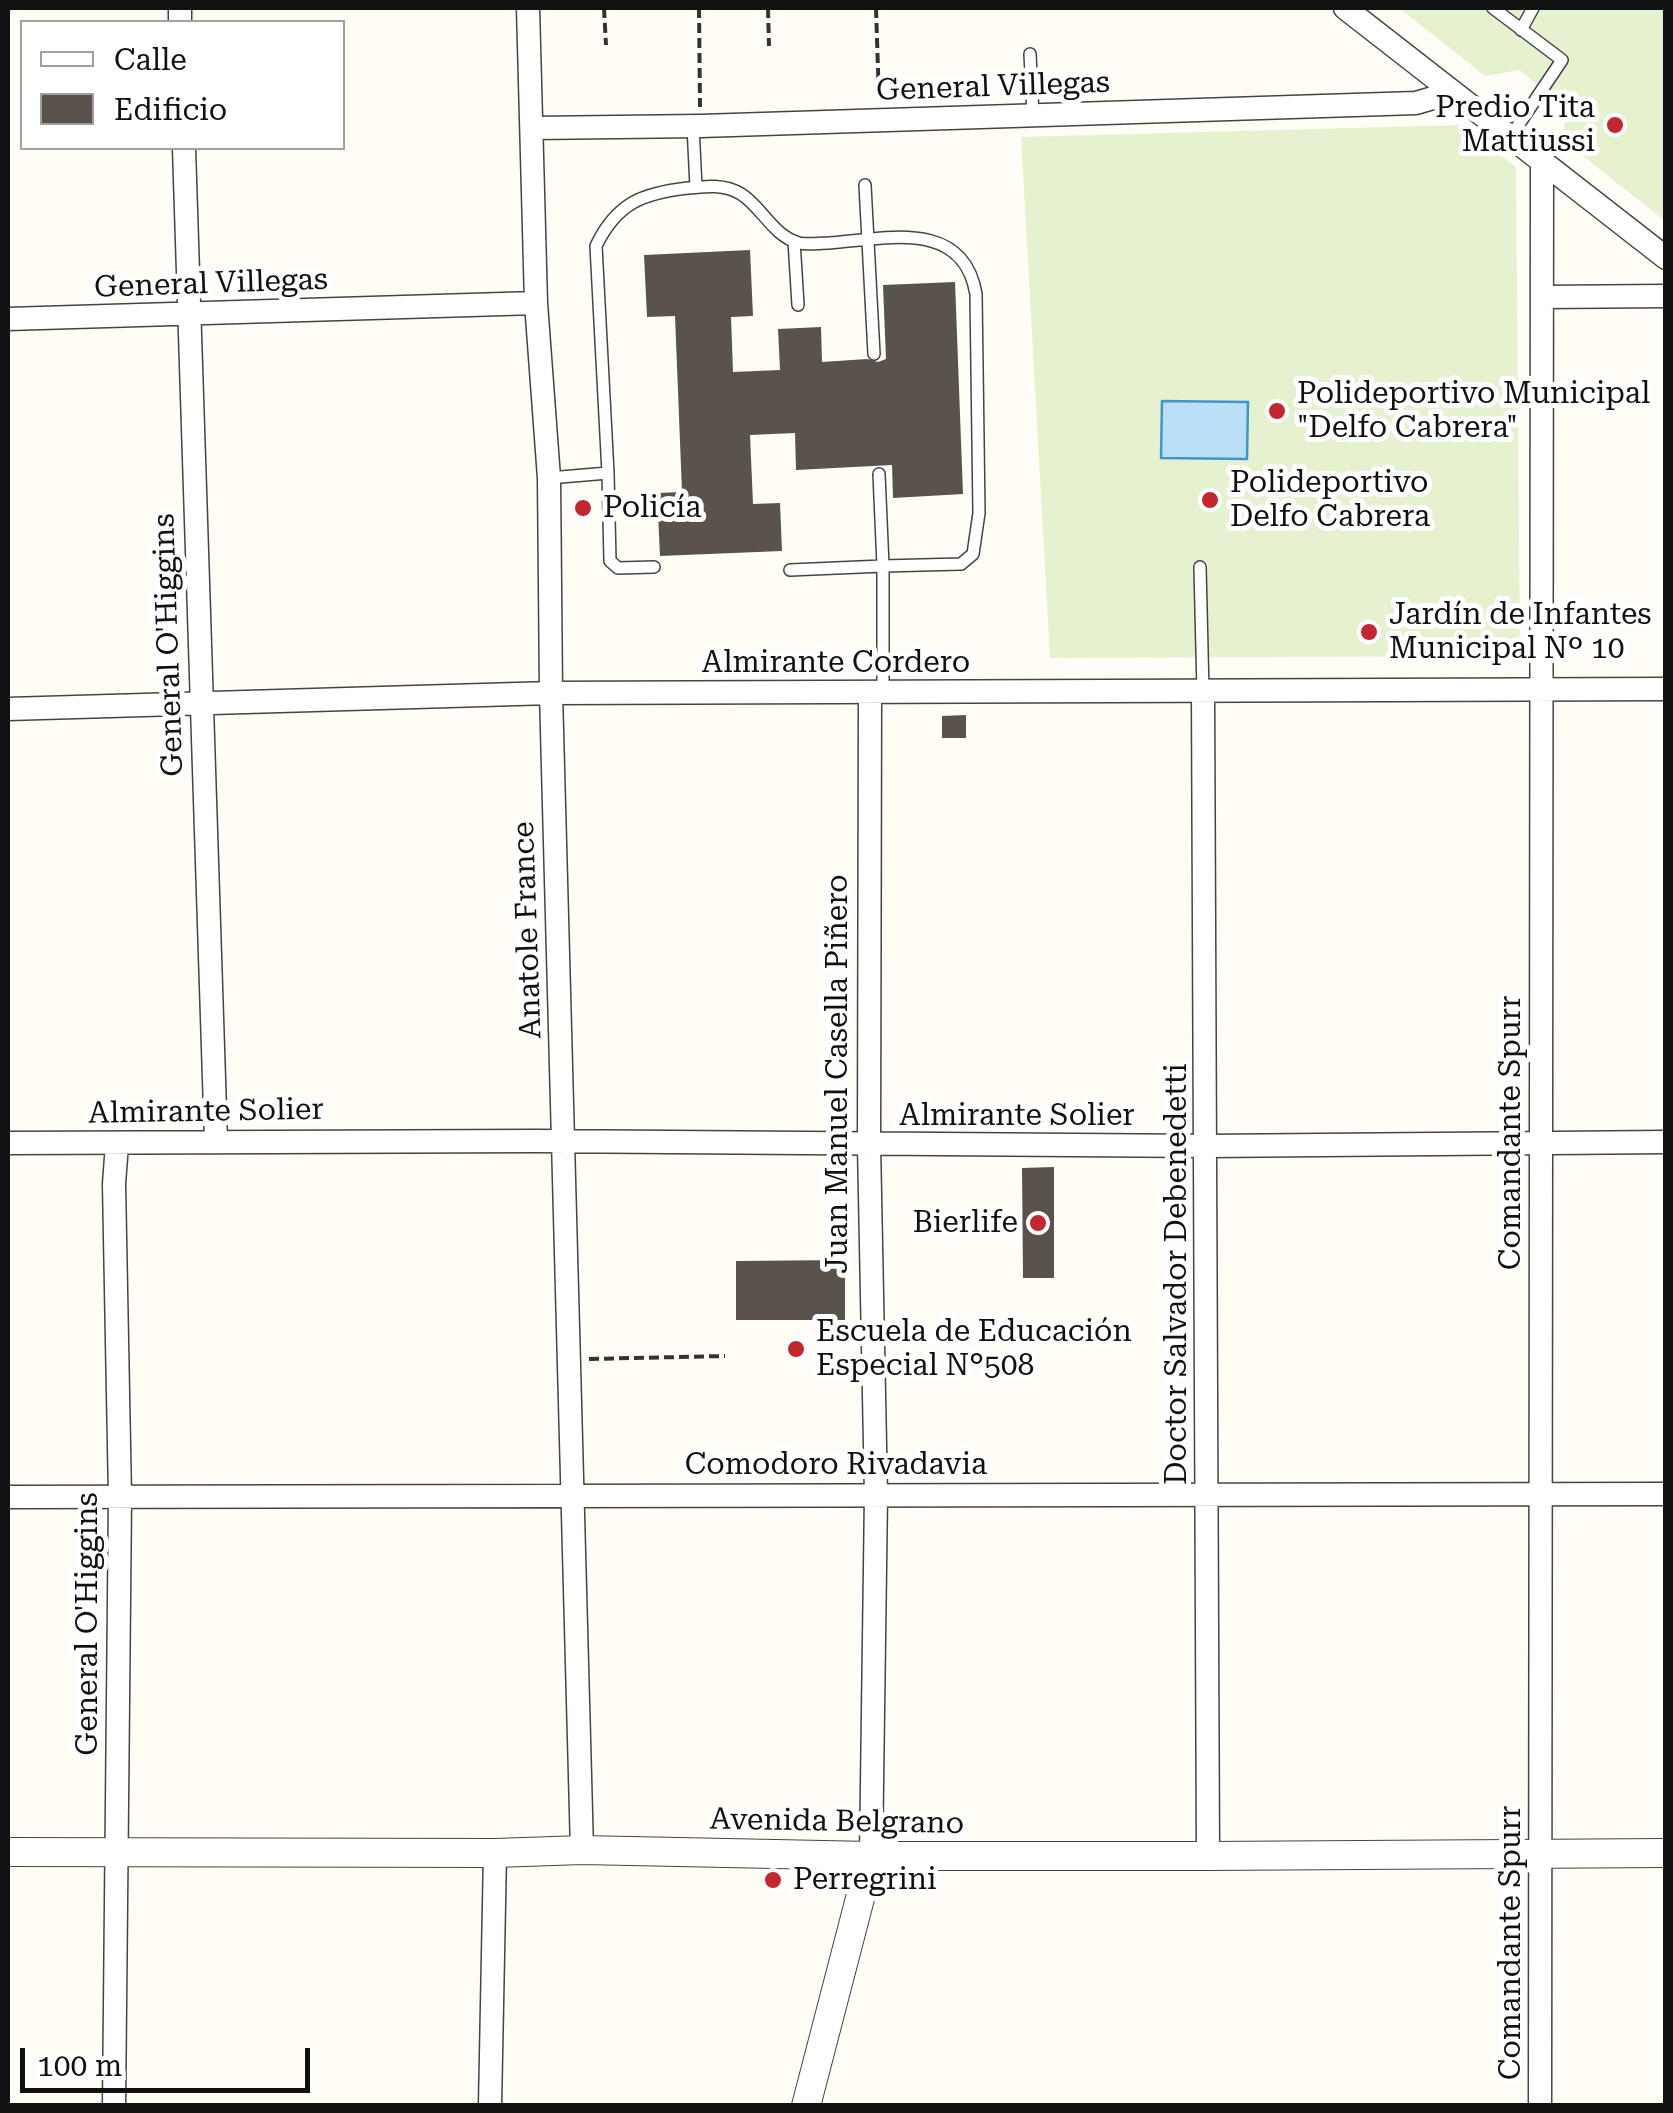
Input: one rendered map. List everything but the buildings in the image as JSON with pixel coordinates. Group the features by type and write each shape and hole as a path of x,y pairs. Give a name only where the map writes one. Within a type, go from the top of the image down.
{"street":[{"name":"Anatole France","path":"528,8 536,304 549,478 582,1850"},
{"path":"1346,8 1666,258"},
{"name":"General Villegas","path":"533,128 1416,104 1453,92"},
{"name":"General O'Higgins","path":"184,150 216,1141"},
{"name":"Comandante Spurr","path":"1540,2106 1542,160"},
{"path":"1542,297 1666,296"},
{"name":"General Villegas","path":"8,319 536,304"},
{"name":"Almirante Cordero","path":"8,710 552,694 1666,690"},
{"name":"Doctor Salvador Debenedetti","path":"1203,692 1208,1856"},
{"name":"Juan Manuel Casella Piñero","path":"806,2106 870,1856 876,1494 869,1145 876,693"},
{"name":"Almirante Solier","path":"8,1144 564,1141 1207,1146 1666,1142"},
{"name":"General O'Higgins","path":"114,2106 120,1498 114,1184 117,1144"},
{"name":"Comodoro Rivadavia","path":"8,1497 1666,1494"},
{"name":"Avenida Belgrano","path":"8,1852 582,1850 870,1856 1666,1853"},
{"path":"490,2106 495,1853"}],"lane":[{"path":"1493,8 1562,60 1511,136"},
{"path":"1521,30 1533,8"},
{"path":"1030,54 1032,115"},
{"path":"696,187 697,126"},
{"path":"654,566 618,568 610,561 596,246 624,208 650,192 718,186 743,195 794,242 923,236 936,240 962,260 976,294 978,513 973,554 961,564 790,570"},
{"path":"865,186 874,354"},
{"path":"794,242 798,305"},
{"path":"549,478 608,473"},
{"path":"876,693 883,566 879,474"},
{"path":"1200,568 1203,692"}],"path":[{"path":"604,8 606,46"},
{"path":"697,126 698,8"},
{"path":"768,8 769,46"},
{"path":"876,8 879,120"},
{"path":"570,1360 725,1356"}],"green space":[{"name":"Predio Tita Mattiussi","path":"1399,8 1665,8 1665,221 1564,141 1565,109 1520,70 1485,76"},
{"name":"Polideportivo Municipal \"Delfo Cabrera\"","path":"1460,125 1516,167 1520,656 1050,658 1021,137"}],"water":[{"path":"1162,401 1248,402 1247,459 1161,458"}],"place":[{"name":"Predio Tita Mattiussi","path":"1615,125"},
{"name":"Polideportivo Municipal \"Delfo Cabrera\"","path":"1277,411"},
{"name":"Polideportivo Delfo Cabrera","path":"1210,500"},
{"name":"Policía","path":"583,508"},
{"name":"Jardín de Infantes Municipal Nº 10","path":"1369,632"},
{"name":"Bierlife","path":"1038,1223"},
{"name":"Escuela de Educación Especial N°508","path":"796,1349"},
{"name":"Perregrini","path":"773,1880"}]}
